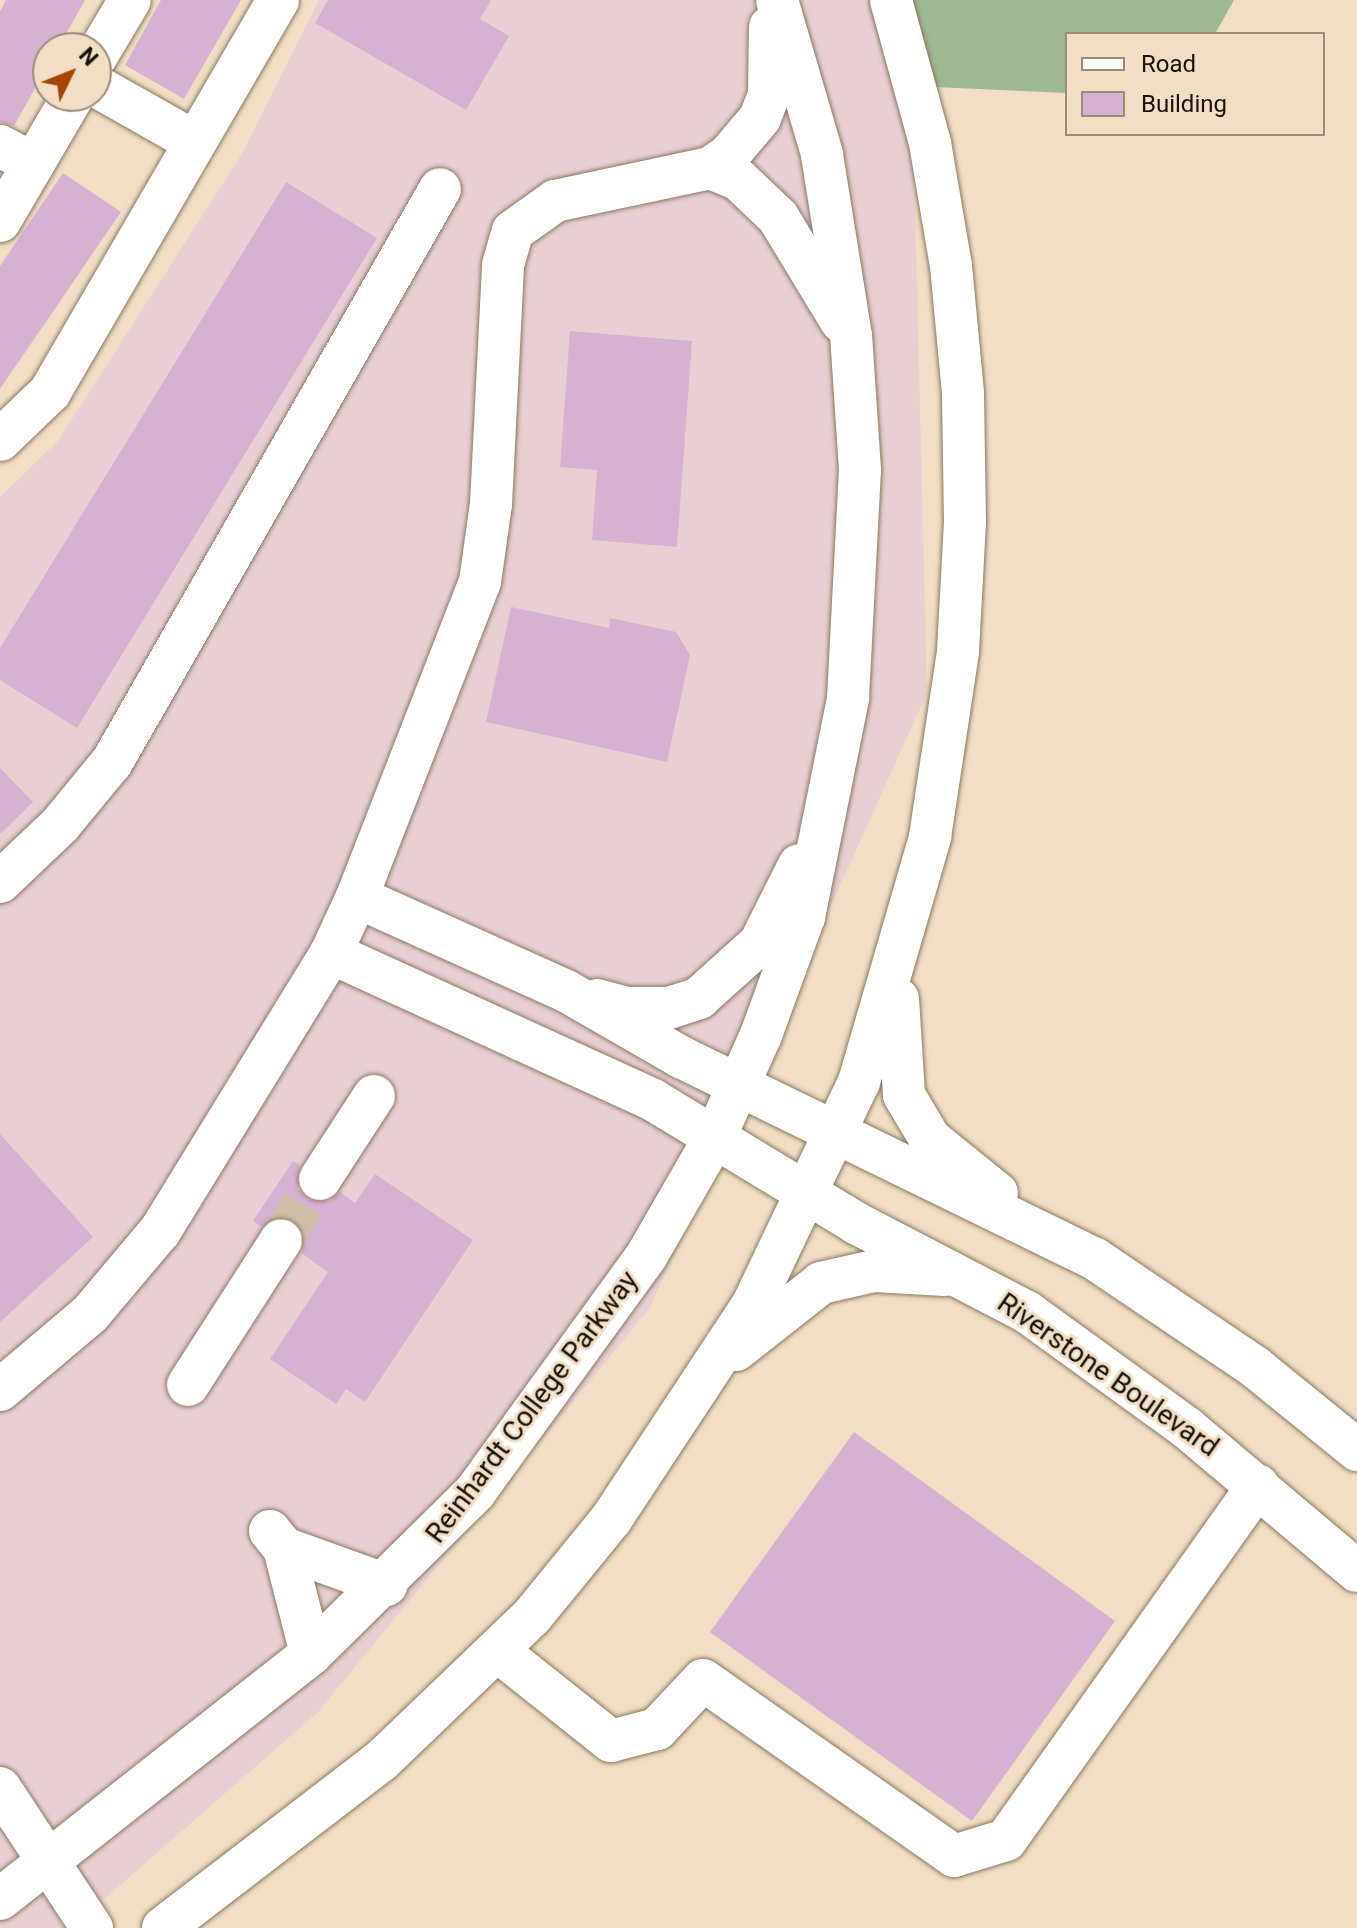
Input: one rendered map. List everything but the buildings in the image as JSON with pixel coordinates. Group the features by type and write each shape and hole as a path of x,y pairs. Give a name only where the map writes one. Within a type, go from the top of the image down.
{"street":[{"path":"111,32 130,0"},
{"path":"0,440 50,392 278,0"},
{"path":"0,1390 90,1314 160,1231 331,953 357,897 480,582 491,504 503,265 513,231 555,201 710,168 747,137 769,95 768,0"},
{"name":"Reinhardt College Parkway","path":"0,1899 311,1654 387,1585 475,1492 608,1317 716,1135 740,1082 804,917 829,807 848,698 860,470 851,336 822,154 777,0"},
{"path":"163,1928 382,1760 499,1652 612,1518 752,1306 837,1132 898,957 927,851 950,716 966,461 959,331 941,201 891,0"},
{"path":"112,95 195,142"},
{"path":"0,221 17,155 58,112"},
{"path":"710,168 739,180 778,217 851,336"},
{"path":"0,882 60,825 112,762 440,189"},
{"path":"566,991 626,1008 669,1008 699,998 736,971 760,943 829,807"},
{"path":"357,897 566,991 681,1057 740,1082 1050,1237 1188,1320 1357,1450"},
{"name":"Riverstone Boulevard","path":"331,953 716,1135 808,1194 963,1276 1082,1349 1258,1485 1357,1571"},
{"path":"463,1013 488,956"},
{"path":"898,957 897,1053 904,1095 930,1139 1050,1237"},
{"path":"320,1179 374,1096"},
{"path":"188,1385 281,1240"},
{"path":"710,1370 821,1283 874,1271 963,1276"},
{"path":"499,1652 611,1741 657,1729 703,1680 954,1856 1006,1840 1258,1485"},
{"path":"311,1654 277,1540 387,1585"},
{"path":"0,1788 45,1863 92,1928"},
{"path":"0,1828 45,1863"}],"shaded area":[{"path":"319,0 882,0 912,86 927,693 649,1309 318,1712 71,1928 0,1928 0,497 58,441 243,152"}],"green space":[{"path":"882,0 1234,0 1216,32 1065,32 1065,93 912,86"}],"tunnel":[{"path":"281,1240 320,1179"}]}
